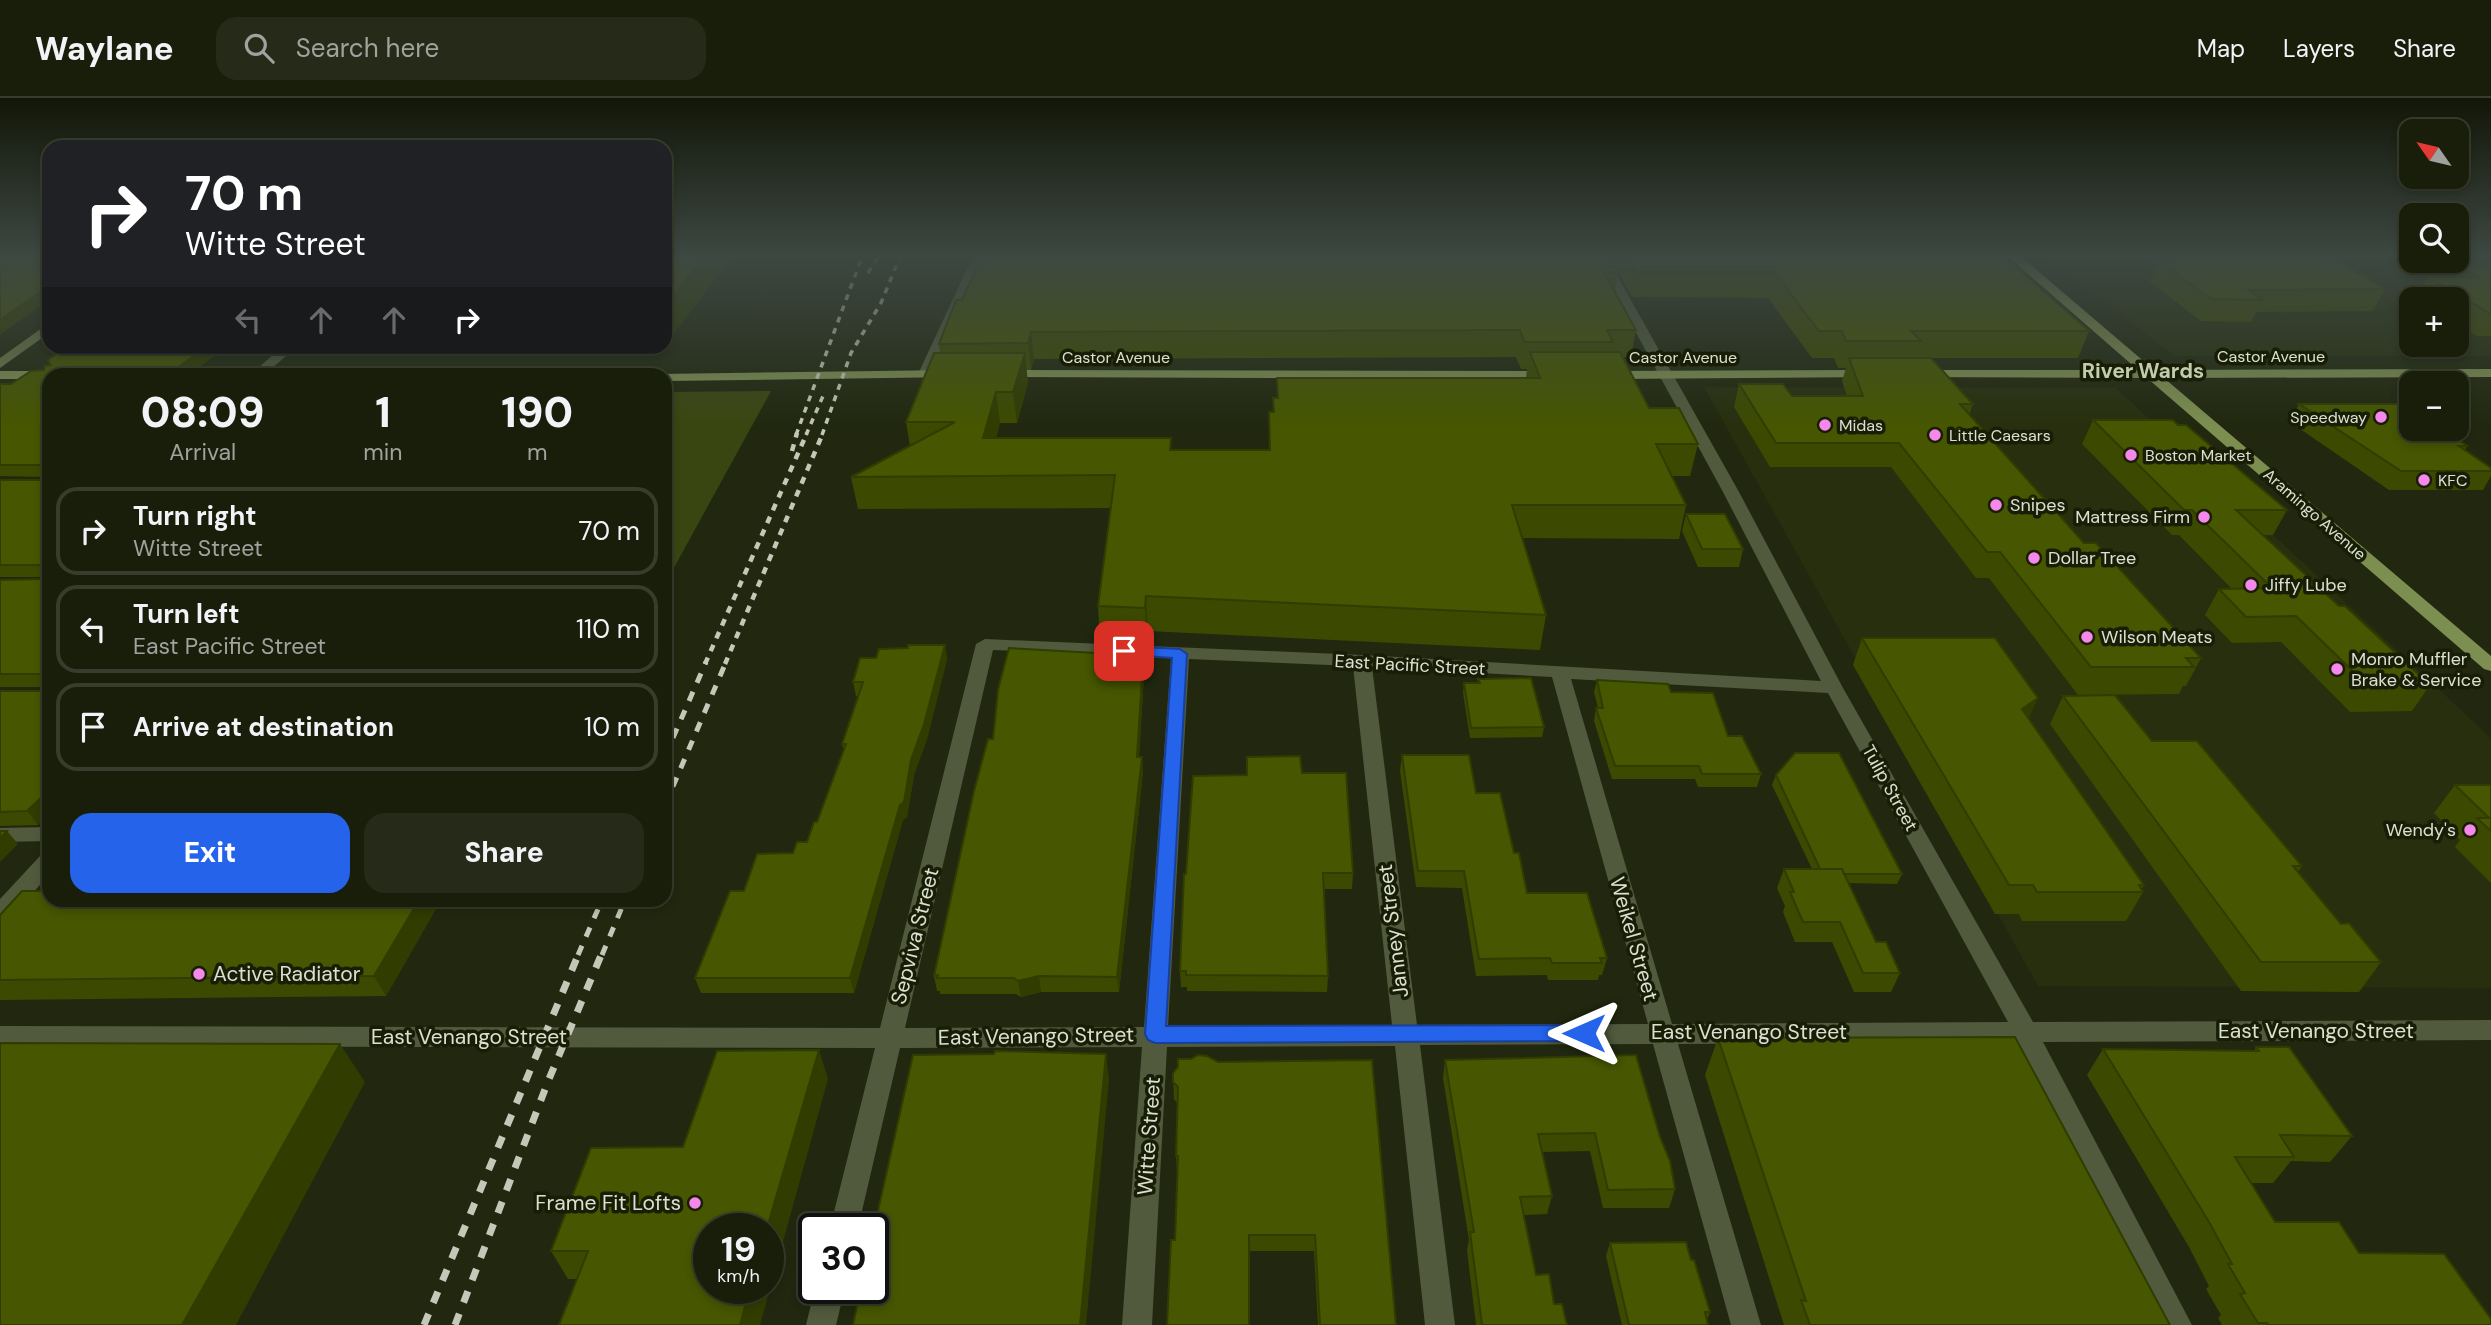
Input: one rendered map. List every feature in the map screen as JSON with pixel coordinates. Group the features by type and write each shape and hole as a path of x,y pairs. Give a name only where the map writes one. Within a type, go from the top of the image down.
{"main road":[{"name":"Aramingo Avenue","path":"2079,311 2491,665"},
{"path":"0,364 42,332"},
{"name":"Castor Avenue","path":"1905,374 2491,373"},
{"path":"672,377 966,374"},
{"name":"Castor Avenue","path":"994,374 1570,374"},
{"name":"Castor Avenue","path":"1598,374 1877,374"},
{"path":"0,375 42,375"}],"street":[{"path":"925,374 954,311"},
{"name":"Tulip Street","path":"1631,311 1834,688 2026,1033 2177,1325"},
{"path":"264,368 282,354"},
{"name":"East Pacific Street","path":"985,644 1362,661 1834,688"},
{"name":"Sepviva Street","path":"848,1213 985,644"},
{"name":"Witte Street","path":"1137,1325 1180,654"},
{"name":"Janney Street","path":"1362,661 1440,1325"},
{"name":"Weikel Street","path":"1560,674 1746,1325"},
{"path":"0,835 42,834"},
{"path":"0,914 42,869"},
{"name":"East Venango Street","path":"0,1036 891,1038 1155,1034 2491,1030"},
{"path":"821,1325 826,1304"}],"shaded area":[{"path":"2117,311 2399,311 2399,356 2175,356"},
{"path":"2469,311 2491,311 2491,356 2469,356"},
{"path":"1704,387 2116,388 2491,738 2491,988 2038,986"},
{"path":"771,391 672,571 672,392"}],"building":[{"path":"0,311 13,311 0,320"},
{"path":"952,311 1626,311 1636,330 1607,330 1613,342 1524,342 1520,330 1031,332 1028,343 939,344"},
{"path":"1804,311 2066,311 2089,331 1911,331 1921,341 1846,341 1842,331 1819,331"},
{"path":"1530,352 1620,352 1649,408 1679,408 1698,444 1656,444 1686,505 1512,505 1546,615 1146,596 1145,608 1098,606 1115,475 851,477 955,422 906,422 934,353 1025,353 1013,392 996,392 983,438 1171,438 1170,450 1270,450 1269,412 1274,412 1273,398 1278,398 1277,378 1540,378"},
{"path":"57,354 196,354 177,368 44,368 51,365 48,360"},
{"path":"1849,358 1931,358 1973,404 1960,404 2084,543 2096,543 2201,658 2186,658 2194,667 2091,667 2000,552 1987,552 1899,443 1776,443 1739,384 1783,384 1792,396 1863,396"},
{"path":"42,370 42,465 0,465 0,384 11,384 31,371"},
{"path":"2299,404 2399,404 2399,441 2461,441 2467,446 2459,446 2491,468 2491,471 2401,471"},
{"path":"2093,420 2173,420 2178,425 2186,425 2287,510 2236,510 2339,606 2345,606 2430,685 2367,685 2296,616 2246,617 2219,589 2272,588 2192,510 2184,510"},
{"path":"0,480 42,480 42,566 0,565"},
{"path":"1686,514 1725,514 1743,549 1702,549"},
{"path":"42,579 42,676 0,674 0,580"},
{"path":"1862,638 1995,638 2038,698 2022,709 2144,885 2139,885 2143,892 2037,892 2033,885 2009,885"},
{"path":"1097,643 1144,645 1137,757 1142,757 1117,977 1039,976 1018,981 1014,978 937,978 938,975 934,976 974,791 988,739 993,739 998,690 1009,648 1096,653"},
{"path":"908,645 945,645 924,724 911,760 904,802 900,805 850,978 695,978 730,891 744,891 757,854 793,853 797,842 807,842 846,744 842,744 863,682 853,682 860,658 876,658 879,649 908,648"},
{"path":"1531,678 1544,727 1471,728 1464,683 1480,683 1478,679"},
{"path":"1597,680 1668,684 1671,692 1713,693 1728,736 1742,736 1761,774 1702,774 1699,766 1615,766 1596,708 1603,708"},
{"path":"0,691 42,691 42,797 27,811 0,812"},
{"path":"2115,695 2152,741 2197,741 2302,866 2293,866 2341,924 2349,923 2381,962 2261,962 2063,696"},
{"path":"1795,753 1839,753 1902,874 1844,874 1842,869 1820,869 1776,775"},
{"path":"1402,755 1469,755 1476,793 1500,793 1514,853 1519,853 1527,893 1587,893 1607,958 1600,958 1602,963 1552,963 1550,958 1479,959 1464,871 1418,871"},
{"path":"1300,756 1302,773 1346,773 1353,873 1323,873 1328,976 1186,975 1186,971 1180,971 1184,874 1193,776 1247,775 1247,757"},
{"path":"2455,785 2491,785 2491,831 2477,818 2489,818"},
{"path":"1784,869 1842,869 1876,942 1886,942 1900,973 1863,973 1840,922 1803,922 1790,892 1794,892"},
{"name":"Active Radiator","path":"22,891 42,891 42,907 415,907 374,976 0,980 0,915"},
{"path":"2015,1037 2170,1325 1810,1325 1801,1300 1806,1301 1718,1038"},
{"path":"0,1043 340,1044 182,1325 0,1325"},
{"path":"2256,1047 2289,1047 2352,1136 2280,1135 2294,1157 2235,1157 2275,1222 2339,1222 2359,1253 2444,1254 2491,1319 2491,1325 2258,1323 2240,1294 2245,1293 2209,1222 2103,1049 2259,1051"},
{"name":"Frame Fit Lofts","path":"819,1050 771,1213 693,1213 693,1304 746,1304 740,1325 559,1325 588,1251 551,1251 591,1148 683,1147 717,1051"},
{"path":"995,1051 1106,1054 1080,1325 853,1325 858,1304 889,1304 889,1213 877,1213 913,1055 994,1054"},
{"path":"1198,1055 1218,1062 1372,1060 1396,1325 1320,1325 1315,1235 1249,1235 1249,1325 1167,1325 1171,1240 1175,1240 1178,1156 1178,1087 1173,1082 1173,1073 1178,1067 1178,1059 1191,1059"},
{"path":"1636,1055 1660,1137 1670,1161 1675,1189 1608,1190 1595,1133 1538,1134 1552,1196 1520,1197 1536,1275 1549,1274 1554,1304 1562,1304 1567,1325 1482,1325 1470,1232 1474,1232 1445,1060"},
{"path":"1686,1242 1710,1312 1705,1312 1708,1325 1629,1325 1610,1243"}],"railway":[{"path":"796,435 842,311"},
{"path":"822,435 851,353 876,311"},
{"path":"806,435 823,396"},
{"path":"792,451 797,433"},
{"path":"705,664 807,433"},
{"path":"725,664 823,433"},
{"path":"672,740 706,662"},
{"path":"672,789 726,662"},
{"path":"578,955 599,907"},
{"path":"602,955 622,907"},
{"path":"424,1325 579,953"},
{"path":"455,1325 549,1079 602,953"}],"place":[{"name":"Speedway","path":"2381,417"},
{"name":"Midas","path":"1825,425"},
{"name":"Little Caesars","path":"1935,435"},
{"name":"Boston Market","path":"2131,455"},
{"name":"KFC","path":"2424,480"},
{"name":"Snipes","path":"1996,505"},
{"name":"Mattress Firm","path":"2204,517"},
{"name":"Dollar Tree","path":"2034,558"},
{"name":"Jiffy Lube","path":"2251,585"},
{"name":"Wilson Meats","path":"2087,637"},
{"name":"Monro Muffler Brake & Service","path":"2337,669"},
{"name":"Wendy's","path":"2470,830"},
{"name":"Active Radiator","path":"199,974"},
{"name":"Frame Fit Lofts","path":"695,1203"}],"district":[{"name":"River Wards","path":"2143,371"}],"route":[{"path":"1124,651 1180,654 1155,1034 1584,1033"}]}
